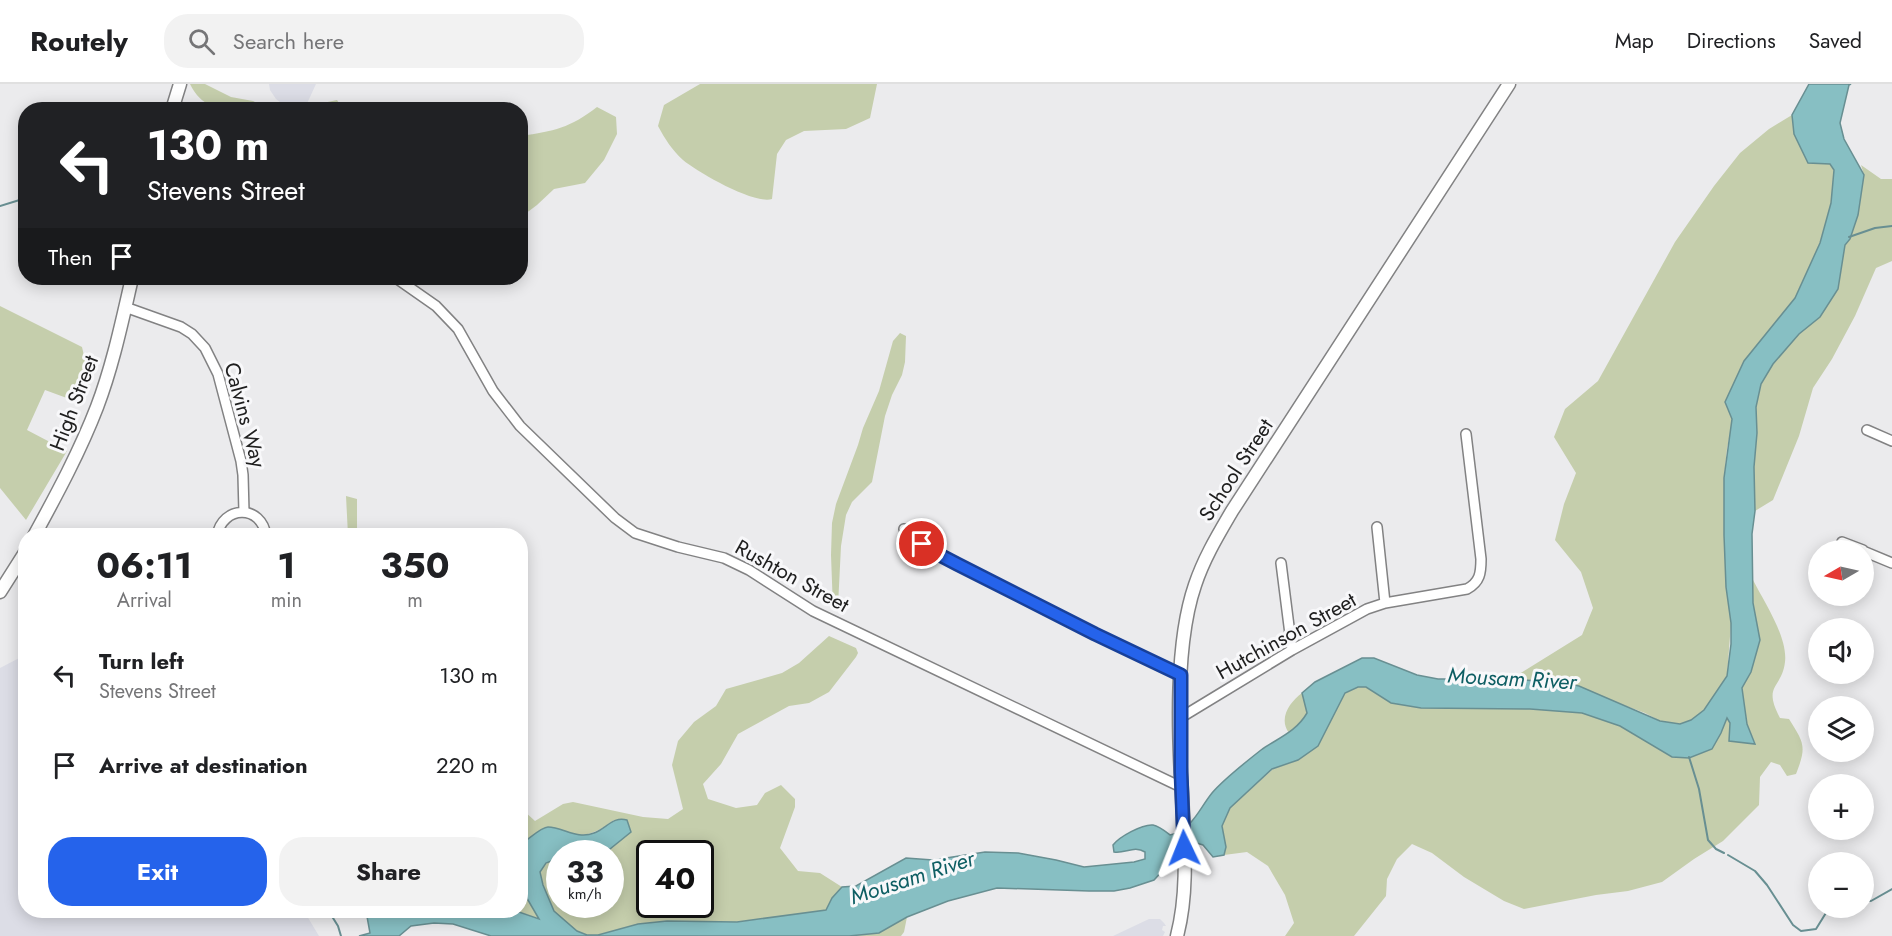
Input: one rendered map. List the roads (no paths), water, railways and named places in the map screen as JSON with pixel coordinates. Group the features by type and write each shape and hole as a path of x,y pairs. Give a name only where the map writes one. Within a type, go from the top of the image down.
{"street":[{"path":"174,102 180,84"},
{"name":"School Street","path":"1177,936 1184,890 1180,718 1182,648 1188,608 1197,577 1212,545 1509,84"},
{"name":"High Street","path":"38,528 70,467 97,406 113,357 130,285"},
{"name":"Rushton Street","path":"406,285 436,306 458,329 498,399 520,426 615,519 635,533 678,547 724,558 749,570 813,611 1181,787"},
{"name":"Calvins Way","path":"125,307 181,327 201,343 209,354 218,374 241,461 244,512"},
{"path":"1868,430 1892,441"},
{"name":"Hutchinson Street","path":"1180,718 1292,650 1350,618 1385,603 1467,589 1478,580 1481,559 1466,434"},
{"path":"218,528 224,519 233,513 244,512 258,518 264,528"},
{"path":"1377,527 1385,603"},
{"path":"904,529 941,556 1181,675"},
{"path":"1874,556 1892,563"},
{"path":"1281,563 1292,650"},
{"path":"0,592 18,571"}],"water":[{"name":"Mousam River","path":"1809,84 1851,84 1840,123 1844,139 1864,175 1858,215 1850,239 1845,245 1838,289 1820,317 1799,334 1773,364 1761,384 1756,407 1755,511 1752,534 1753,603 1760,640 1751,672 1742,688 1747,724 1755,744 1729,741 1730,723 1727,718 1712,749 1689,758 1672,757 1620,726 1582,713 1530,709 1421,708 1391,703 1366,687 1358,687 1345,693 1318,746 1298,760 1272,769 1230,808 1222,826 1226,847 1224,855 1213,857 1203,845 1190,841 1154,880 1130,888 1114,891 1089,891 997,888 948,901 907,917 879,933 849,936 491,936 453,924 434,923 411,926 399,936 359,936 370,933 367,918 528,918 528,915 539,919 528,900 528,839 548,827 588,835 622,819 627,820 631,832 621,840 546,840 546,863 540,872 546,892 546,918 562,918 577,931 587,935 598,935 638,924 667,921 737,922 826,910 832,898 842,887 856,886 906,858 933,860 985,852 1018,853 1084,867 1145,859 1145,852 1141,850 1114,852 1113,845 1120,838 1148,825 1157,826 1170,835 1184,828 1195,818 1222,782 1303,720 1307,713 1302,693 1315,682 1362,658 1374,658 1417,675 1438,679 1511,679 1564,683 1579,686 1660,721 1680,724 1691,720 1704,710 1727,676 1731,644 1731,623 1726,587 1724,478 1732,419 1725,402 1744,361 1795,298 1820,243 1831,203 1834,170 1830,164 1808,163 1794,134 1792,115"}],"waterway":[{"path":"0,206 18,200"},
{"path":"1849,237 1875,228 1892,226"},
{"path":"1689,757 1699,789 1708,840 1716,849 1724,853"},
{"path":"1728,855 1755,871 1793,925 1801,931 1816,929 1823,918"},
{"path":"1874,899 1892,889"},
{"path":"333,918 341,936"}]}
